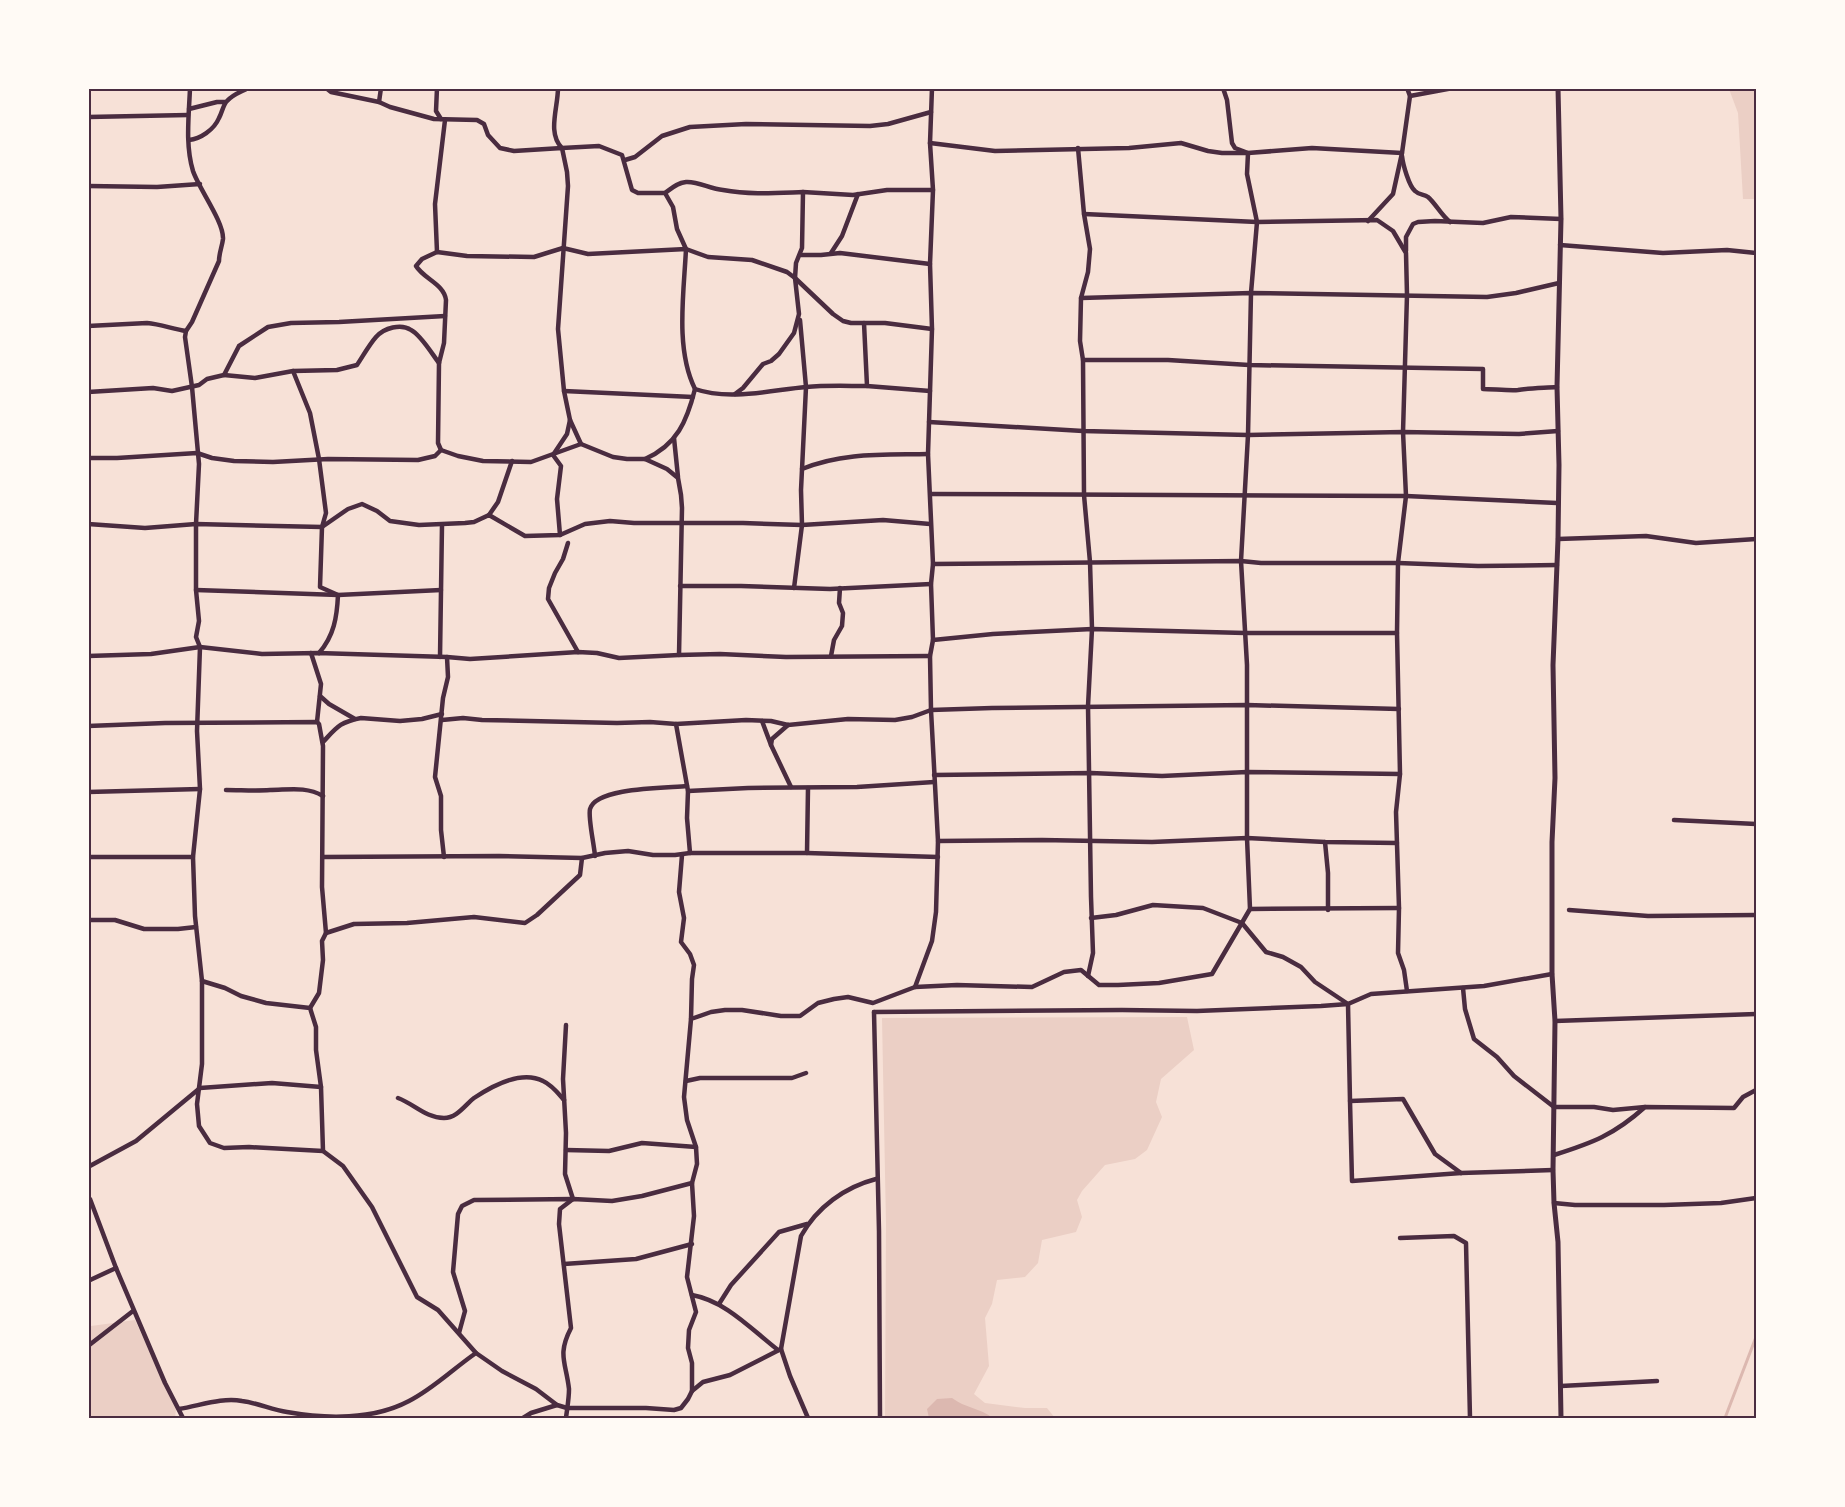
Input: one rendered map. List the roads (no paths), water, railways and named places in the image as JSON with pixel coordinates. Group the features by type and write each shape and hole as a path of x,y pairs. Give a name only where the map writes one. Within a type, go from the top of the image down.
{"street":[{"path":"190,88 189,140 193,171 220,226 223,238 219,261 186,331 186,354 192,387 199,464 196,524 196,590 199,621 196,637 200,647 198,724 200,789 193,857 196,927 202,981 202,1064 197,1104 199,1126 210,1143 224,1148 323,1151 343,1166 372,1207 417,1297 438,1310 476,1353 502,1371 536,1389 556,1405 567,1408 674,1410 681,1408 692,1391 703,1382 730,1375 779,1350"},
{"path":"189,140 201,137 217,124 225,102 236,93 248,88"},
{"path":"326,88 331,92 443,119 477,120 482,122 488,135 500,148 514,151 599,146 619,152 625,160 632,190 638,193 665,193 676,184 685,182 746,193 858,194 887,190 933,190"},
{"path":"379,102 381,88"},
{"path":"437,88 436,111 443,119 435,204 437,252"},
{"path":"558,88 554,128 556,142 562,148 568,186 558,329 564,391 570,420 581,444 613,457 645,459 668,469 678,478"},
{"path":"915,987 932,941 936,912 938,857 931,710 933,564 928,454 932,329 930,264 933,190 930,143 932,88"},
{"path":"1223,88 1227,100 1232,143 1235,148 1248,153"},
{"path":"1368,221 1393,194 1402,153 1410,96 1407,88"},
{"path":"1410,96 1453,88"},
{"path":"1558,88 1561,219 1557,387 1558,539 1553,665 1555,778 1552,842 1552,974 1556,1021 1553,1170 1558,1242 1561,1419"},
{"path":"88,117 189,112 218,102 225,102"},
{"path":"625,160 635,157 662,136 690,127 746,124 870,126 888,124 931,112"},
{"path":"930,143 995,151 1128,148 1181,143 1208,152 1248,153 1312,147 1402,153"},
{"path":"1078,148 1084,214 1090,249 1088,272 1080,298 1084,495 1090,562 1092,628 1088,706 1091,918 1094,952 1088,976"},
{"path":"691,1019 726,1010 800,1016 818,1003 848,997 873,1003 915,987 957,985 1032,987 1064,972 1081,970 1099,985 1159,983 1212,974 1250,909 1247,705 1241,561 1248,435 1251,293 1257,222 1247,174 1248,153"},
{"path":"1402,153 1404,170 1412,189 1418,194 1427,195 1450,222"},
{"path":"88,186 157,187 200,184"},
{"path":"794,588 802,525 806,387 795,278 796,263 801,255 803,192"},
{"path":"645,459 654,455 674,438 689,415 695,389 688,373 682,310 686,249 677,229 673,207 665,193"},
{"path":"831,253 842,236 858,194"},
{"path":"1084,214 1257,222 1377,220 1394,231 1406,253"},
{"path":"1407,991 1404,970 1398,953 1396,812 1400,774 1398,563 1406,496 1403,432 1407,237 1413,224 1425,221 1483,223 1511,217 1561,219"},
{"path":"1560,245 1663,253 1727,250 1756,253"},
{"path":"581,444 531,462 472,460 441,450 438,443 439,363 444,343 445,295 434,282 422,275 416,266 422,260 437,252 467,256 534,257 563,248 588,254 686,249 708,257 752,260 787,273 843,321 932,329"},
{"path":"801,255 861,254 930,264"},
{"path":"1080,298 1251,293 1487,297 1516,294 1558,283"},
{"path":"735,394 763,364 771,361 784,348 794,333 799,314"},
{"path":"224,375 239,345 268,327 291,322 339,322 445,315"},
{"path":"864,322 867,386"},
{"path":"88,326 156,323 186,331"},
{"path":"88,392 153,388 172,391 192,387 224,375 255,378 293,371 337,370 357,365 376,336 391,328 401,327 412,330 439,363"},
{"path":"1083,360 1168,360 1249,365 1483,369 1483,389 1516,391 1522,388 1557,387"},
{"path":"293,371 310,413 326,513 322,527 320,587 338,595"},
{"path":"695,389 715,394 735,394 806,387 867,386 930,392"},
{"path":"564,391 693,397"},
{"path":"553,455 567,434 570,420"},
{"path":"929,422 1083,431 1248,435 1403,432 1519,434 1558,431"},
{"path":"674,438 682,523 679,655"},
{"path":"88,458 198,453 212,458 234,461 418,460 435,456 441,450"},
{"path":"802,469 839,457 928,454"},
{"path":"553,455 561,466 557,499 560,535"},
{"path":"88,524 145,528 196,524 322,527 348,509 362,504 377,511 390,521 419,525 474,522 489,515 498,502 512,461"},
{"path":"931,494 1406,496 1557,503"},
{"path":"489,515 525,536 560,535 585,524 600,521 802,525 883,520 930,524"},
{"path":"440,657 442,525"},
{"path":"1558,539 1646,536 1696,543 1756,539"},
{"path":"568,543 549,588 548,598 578,652"},
{"path":"933,564 1241,561 1478,566 1557,565"},
{"path":"680,586 840,588 931,584"},
{"path":"831,656 834,640 842,626 840,588"},
{"path":"196,590 338,595 441,591"},
{"path":"318,653 327,644 334,626 338,595"},
{"path":"933,640 1092,628 1245,633 1397,633"},
{"path":"88,656 151,654 200,647 262,654 318,653 470,659 578,652 619,658 720,654 786,657 930,656"},
{"path":"310,1008 320,993 322,941 326,933 323,908 323,742 321,729 317,722 321,684 311,653"},
{"path":"444,857 441,796 435,777 437,743 448,677 447,657"},
{"path":"320,696 355,719"},
{"path":"323,742 343,722 362,718 400,721 442,717 482,720 676,724 762,721 788,725 848,719 895,720 931,710 1247,705 1399,709"},
{"path":"762,721 791,787"},
{"path":"88,726 317,722"},
{"path":"676,724 687,788 690,854"},
{"path":"771,745 772,739 788,725"},
{"path":"934,775 1090,773 1162,776 1247,772 1400,774"},
{"path":"595,856 590,810 594,802 604,796 624,791 687,788 857,787 934,782"},
{"path":"807,853 808,788"},
{"path":"88,792 200,789"},
{"path":"226,790 296,789 314,791 322,796"},
{"path":"1674,820 1756,824"},
{"path":"938,841 1152,842 1248,838 1397,843"},
{"path":"1325,842 1328,910"},
{"path":"323,857 582,858 628,852 653,855 807,853 938,857"},
{"path":"682,855 679,892 684,918 681,942 690,954 694,966 684,1097 685,1109 696,1147 697,1164 692,1183 694,1216 687,1277 696,1312 689,1330 688,1348 692,1363 692,1391"},
{"path":"88,857 193,857"},
{"path":"326,933 354,924 406,923 474,917 525,923 537,915 580,875 582,858"},
{"path":"1091,918 1125,913 1153,905 1203,908 1242,923 1266,952 1283,957 1301,968 1315,982 1348,1004"},
{"path":"1250,909 1399,908"},
{"path":"1569,910 1648,916 1756,915"},
{"path":"88,920 115,921 144,929 196,927"},
{"path":"874,1012 1197,1011 1348,1004 1371,994 1463,988 1552,974"},
{"path":"202,981 266,1003 310,1008"},
{"path":"1463,988 1465,1009 1474,1039 1497,1057 1514,1076 1554,1107 1594,1107 1613,1110 1645,1107 1734,1108 1743,1097 1756,1090"},
{"path":"873,1003 879,1231 880,1419"},
{"path":"1348,1004 1352,1181 1461,1173 1553,1170"},
{"path":"310,1008 316,1027 323,1151"},
{"path":"1556,1021 1756,1014"},
{"path":"566,1025 563,1079 566,1133 565,1174 573,1199"},
{"path":"686,1081 700,1078 792,1078 806,1073"},
{"path":"398,1098 435,1118 447,1118 484,1092 520,1077 542,1080 564,1100"},
{"path":"88,1167 136,1141 200,1088 272,1083 321,1087"},
{"path":"1350,1101 1403,1099 1434,1154 1461,1173"},
{"path":"1554,1155 1590,1144 1608,1135 1623,1126 1645,1107"},
{"path":"566,1150 609,1151 642,1143 696,1147"},
{"path":"779,1350 801,1236 808,1224 835,1198 860,1184 876,1179"},
{"path":"459,1333 465,1311 453,1272 458,1214 462,1206 474,1200 612,1201 692,1183"},
{"path":"89,1198 133,1311 183,1419"},
{"path":"1554,1203 1664,1205 1721,1203 1756,1198"},
{"path":"566,1419 569,1391 563,1355 564,1342 571,1328 559,1224 560,1209 573,1199"},
{"path":"719,1304 731,1285 779,1232 808,1224"},
{"path":"1400,1238 1455,1236 1466,1243 1470,1419"},
{"path":"564,1264 636,1259 692,1244"},
{"path":"88,1281 116,1268"},
{"path":"692,1295 719,1304 779,1350 808,1419"},
{"path":"88,1346 133,1311"},
{"path":"179,1409 224,1400 242,1401 287,1412 330,1417 374,1413 410,1401 476,1353"},
{"path":"1561,1386 1657,1381"},
{"path":"523,1419 531,1413 556,1405"}],"waterway":[{"path":"1725,1418 1756,1337"}]}
